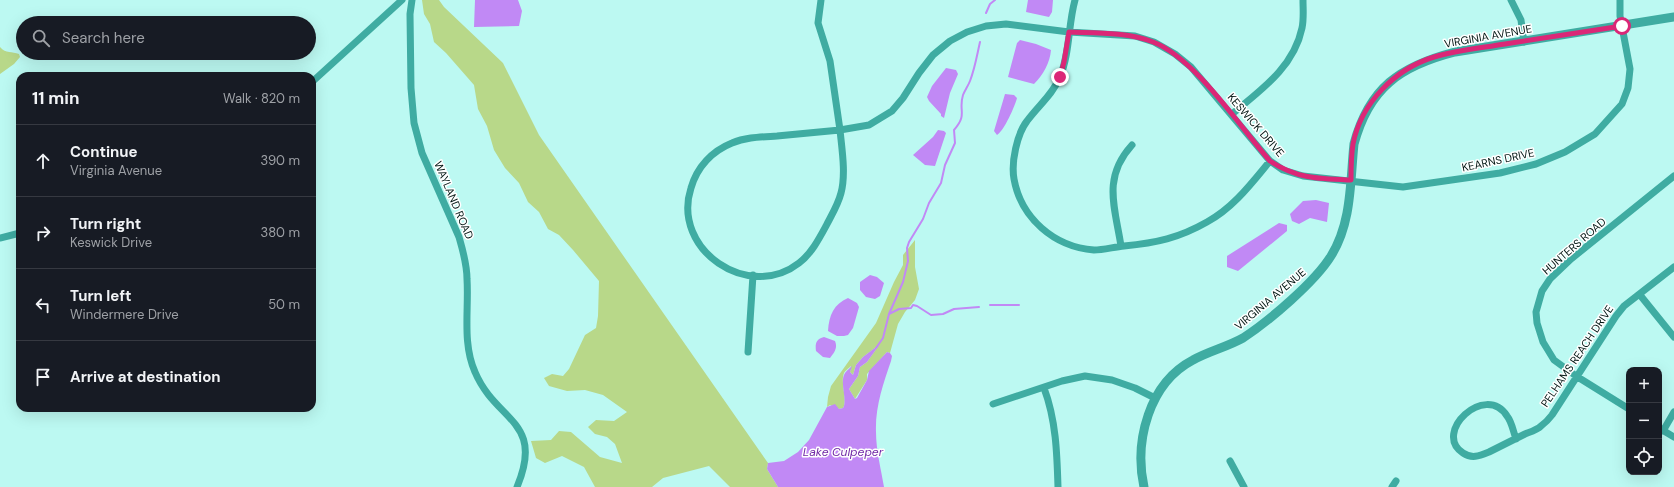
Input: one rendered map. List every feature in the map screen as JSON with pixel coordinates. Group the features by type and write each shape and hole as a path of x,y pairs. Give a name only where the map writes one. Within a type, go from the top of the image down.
{"street":[{"path":"316,78 402,0"},
{"name":"WAYLAND ROAD","path":"412,0 410,14 411,88 416,135 422,154 459,237 463,251 467,279 468,350 472,365 485,391 517,426 525,441 526,457 517,487"},
{"name":"KESWICK DRIVE","path":"821,0 818,23 832,72 840,130 843,164 841,193 819,239 799,264 775,274 738,274 717,263 701,248 689,219 689,193 697,172 709,157 718,150 742,139 840,130 869,125 892,111 933,55 950,41 968,32 986,26 1006,24 1069,32 1134,36 1154,42 1175,54 1191,67 1270,161 1283,170 1303,176 1351,180"},
{"path":"1075,0 1060,77 1053,90 1026,122 1018,139 1015,155 1014,178 1021,202 1030,216 1044,230 1060,241 1077,247 1095,250 1121,246 1153,244 1180,235 1208,222 1232,204 1246,190 1270,161"},
{"path":"1232,114 1272,80 1287,63 1298,44 1302,26 1303,0"},
{"path":"1511,0 1521,20 1524,42"},
{"name":"KEARNS DRIVE","path":"1351,180 1404,187 1500,173 1536,164 1565,152 1595,134 1622,104 1628,88 1630,69 1622,26 1620,0"},
{"name":"VIRGINIA AVENUE","path":"1144,487 1141,470 1143,438 1148,413 1155,398 1167,381 1183,366 1243,338 1290,301 1320,272 1332,254 1347,220 1354,144 1357,132 1369,106 1375,97 1393,79 1406,70 1435,57 1455,52 1674,17"},
{"path":"1121,246 1113,199 1112,180 1120,160 1132,145"},
{"name":"HUNTERS ROAD","path":"1626,407 1576,376 1554,360 1543,342 1537,323 1536,312 1542,291 1550,279 1674,176"},
{"path":"0,238 16,234"},
{"name":"PELHAMS REACH DRIVE","path":"1516,439 1507,415 1502,409 1494,405 1487,404 1475,407 1466,414 1455,426 1453,431 1454,442 1457,448 1466,455 1478,457 1516,439 1542,426 1552,415 1576,376 1624,306 1674,267"},
{"path":"748,352 753,275"},
{"path":"1640,295 1674,336"},
{"path":"993,404 1062,381 1085,376 1112,380 1135,388 1155,398"},
{"path":"1044,388 1050,405 1055,428 1058,487"},
{"path":"1662,428 1674,412"},
{"path":"1662,430 1674,438"},
{"path":"1230,461 1244,487"}],"green space":[{"path":"422,0 439,0 444,7 503,63 539,135 768,463 767,469 778,487 730,487 709,466 663,478 652,487 595,487 584,467 562,456 545,463 536,458 531,441 551,440 559,431 571,432 600,457 622,463 615,444 607,437 595,434 588,427 596,420 614,421 627,412 603,395 585,390 567,391 549,386 544,378 552,374 563,376 569,369 585,335 596,328 598,316 599,281 559,235 548,229 539,212 528,202 519,183 505,168 494,150 487,126 478,109 474,85 446,53 434,42 430,24 424,14"},
{"path":"0,47 7,52 16,53 16,60 17,60 0,74"},
{"path":"915,240 915,267 919,289 915,300 905,312 898,324 890,353 887,352 867,374 867,380 855,399 849,389 858,376 860,367 867,362 879,345 863,357 856,365 853,375 850,372 851,366 845,372 843,377 845,401 843,408 839,409 830,405 827,407 831,386 876,323 903,265 903,255"}],"water":[{"path":"475,0 518,0 522,11 519,26 474,27"},
{"path":"1028,0 1053,0 1052,12 1049,17 1026,12"},
{"path":"1020,40 1051,50 1046,68 1034,84 1008,77 1017,43"},
{"path":"946,68 956,70 958,74 950,93 944,118 927,97 932,86"},
{"path":"1005,94 1014,95 1017,98 1006,124 997,135 994,131"},
{"path":"938,130 946,133 935,166 925,165 913,155 933,137"},
{"path":"1316,200 1329,203 1327,222 1310,218 1299,224 1292,221 1290,214 1303,201"},
{"path":"1279,223 1287,225 1287,231 1238,271 1227,267 1227,256"},
{"path":"870,275 877,277 884,283 880,296 875,299 866,297 860,290 860,282"},
{"path":"848,298 857,303 859,307 853,328 848,335 837,336 828,331 831,315 839,303"},
{"path":"824,337 835,341 836,344 835,350 830,358 823,357 816,351 817,342 819,339"},
{"name":"Lake Culpeper","path":"880,344 867,362 860,367 858,376 849,389 855,399 857,398 867,380 869,371 887,352 890,353 892,356 891,361 880,396 876,423 876,439 884,487 778,487 767,469 768,463 784,461 798,452 809,440 827,407 835,404 839,409 843,408 845,400 843,377 845,373 852,366 850,372 853,375 856,365 863,357"}],"waterway":[{"path":"986,13 990,4 995,0"},
{"path":"876,348 883,338 889,314 903,282 908,261 907,248 909,242 923,219 929,203 941,183 945,165 955,143 954,130 961,120 963,95 972,76 980,42"},
{"path":"889,314 899,309 911,308 913,305 931,315 943,314 954,309 979,307"},
{"path":"990,305 1019,305"}],"route":[{"path":"1060,77 1069,32 1134,36 1154,42 1175,54 1191,67 1270,161 1283,170 1303,176 1351,180 1354,144 1357,132 1369,106 1383,88 1406,70 1435,57 1455,52 1622,26"}]}
